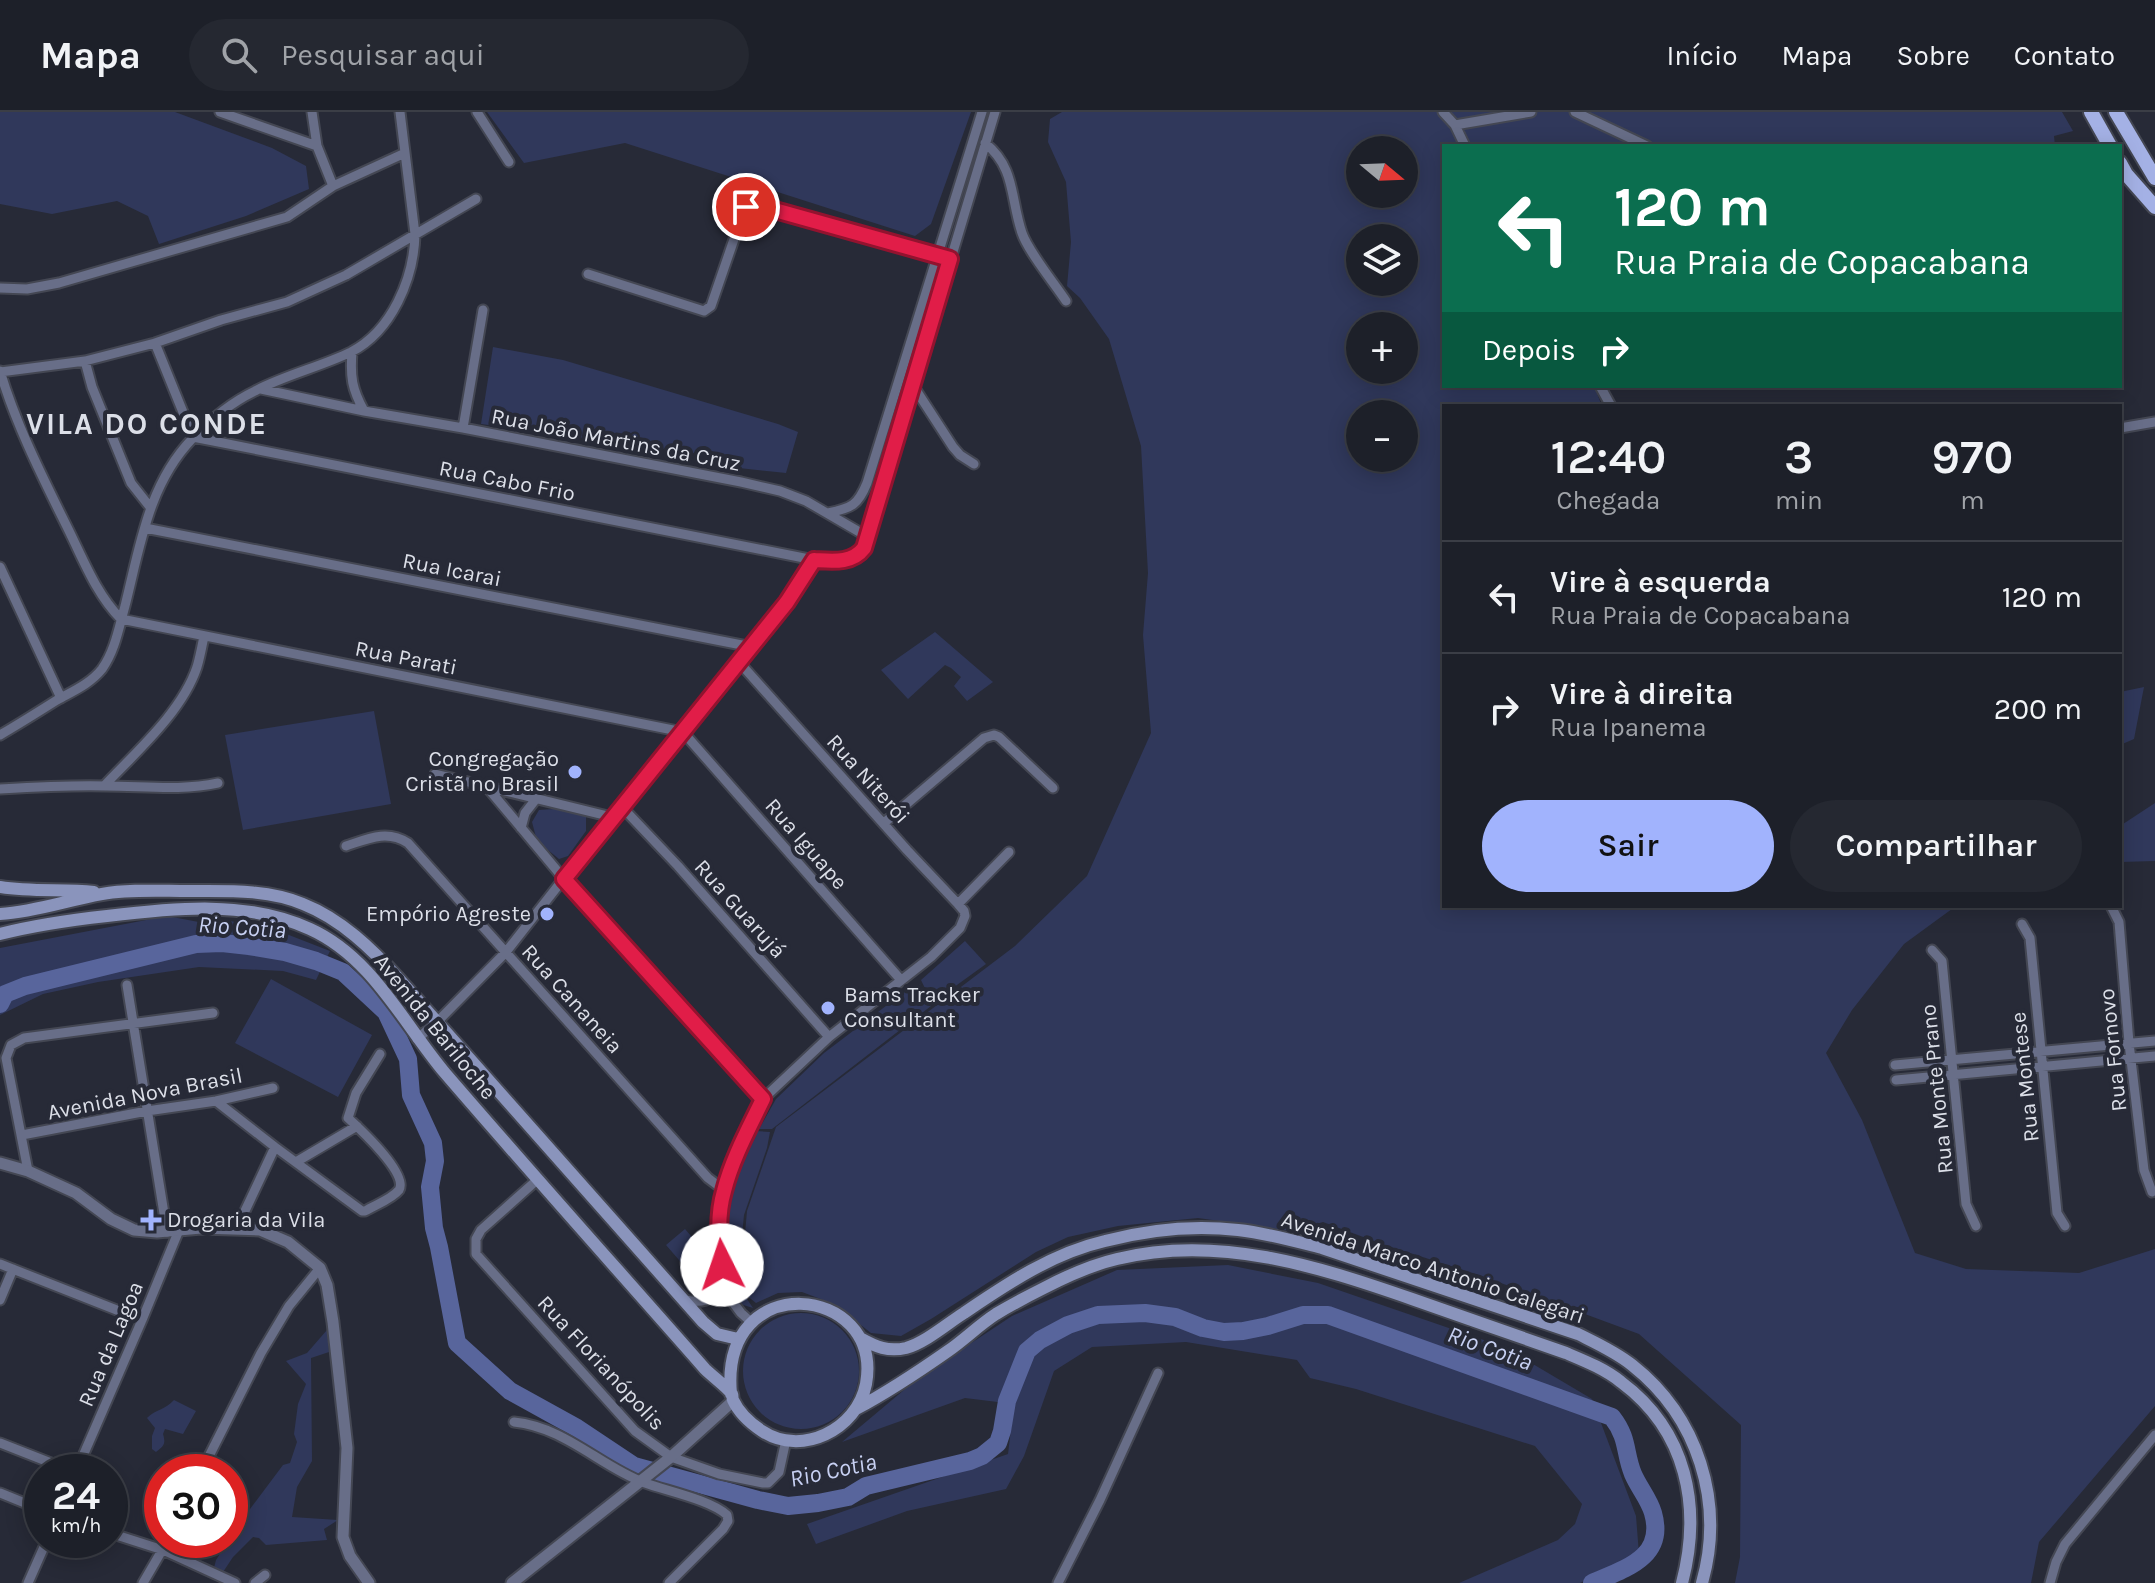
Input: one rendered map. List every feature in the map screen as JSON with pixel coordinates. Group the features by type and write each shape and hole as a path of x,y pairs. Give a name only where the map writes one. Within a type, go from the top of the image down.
{"main road":[{"path":"2091,112 2109,144"},
{"path":"2116,112 2155,178"},
{"path":"2122,167 2155,207"},
{"path":"0,887 105,893"},
{"name":"Avenida Bariloche","path":"0,914 18,913 105,893 233,891 277,896 303,904 328,917 370,948 710,1329 738,1339"},
{"name":"Avenida Bariloche","path":"0,934 164,909 204,909 269,915 330,939 349,953 379,985 417,1039 537,1180 732,1397"},
{"name":"Avenida Marco Antonio Calegari","path":"860,1338 888,1350 910,1347 1007,1284 1056,1257 1101,1241 1196,1228 1237,1230 1322,1248 1578,1334 1632,1365 1672,1406 1689,1432 1699,1457 1708,1495 1710,1525 1709,1552 1702,1583"},
{"name":"Avenida Marco Antonio Calegari","path":"856,1409 887,1393 994,1315 1081,1271 1116,1259 1197,1249 1232,1250 1272,1257 1320,1268 1524,1338 1592,1364 1620,1380 1654,1413 1682,1466 1690,1494 1691,1526 1689,1555 1682,1583"},
{"path":"801,1303 834,1313 860,1338 866,1356 868,1374 856,1409 833,1432 810,1440 786,1440 764,1433 746,1419 732,1397 731,1360 738,1339 751,1322 766,1311 783,1305 801,1303"}],"street":[{"path":"220,112 317,146"},
{"path":"312,112 317,146 333,186"},
{"path":"0,735 86,684 102,669 114,645 150,507 166,471 193,437 240,399 258,389 352,352 371,339 387,320 398,302 412,266 415,234 400,112"},
{"path":"477,112 509,162"},
{"path":"828,513 846,509 861,497 982,112"},
{"path":"864,548 995,112"},
{"path":"1443,112 1455,125 1464,144"},
{"path":"1455,125 1531,112"},
{"path":"1575,112 1643,144"},
{"path":"985,143 997,153 1009,173 1022,235 1066,301"},
{"path":"0,288 27,289 59,283 287,217 333,186 405,153"},
{"path":"121,619 111,609 91,576 52,498 0,372 85,361 287,302 346,275 476,199"},
{"path":"588,274 704,311 711,306 742,216 749,205 950,259"},
{"path":"463,428 483,310"},
{"path":"155,343 193,437"},
{"path":"352,352 350,372 364,411"},
{"path":"85,361 92,387 131,483 150,507"},
{"path":"898,384 916,390 953,447 964,459 974,464"},
{"name":"Rua João Martins da Cruz","path":"258,389 780,491 806,501 868,537"},
{"path":"2122,428 2155,422"},
{"name":"Rua Cabo Frio","path":"193,437 814,560 845,560 855,557 864,548"},
{"name":"Rua Icarai","path":"145,528 752,647"},
{"path":"854,528 864,548"},
{"path":"417,1039 506,952 752,647 814,560"},
{"path":"0,567 61,698"},
{"name":"Rua Parati","path":"121,619 683,732"},
{"path":"104,786 165,720 182,696 197,668 204,636"},
{"name":"Rua Niterói","path":"739,662 964,911 964,922 960,928 931,957 901,980"},
{"name":"Rua Iguape","path":"683,732 901,980"},
{"path":"884,823 984,738 994,735 1053,788"},
{"path":"435,774 612,817"},
{"path":"0,789 104,786 178,788 218,783"},
{"path":"487,787 564,879 763,1099"},
{"path":"521,828 525,813 536,799"},
{"name":"Rua Guarujá","path":"622,807 829,1037"},
{"name":"Rua Cananeia","path":"346,846 386,835 398,837 417,854 698,1167 724,1190"},
{"path":"958,904 1009,852"},
{"name":"Rua Fornovo","path":"2112,908 2119,922 2144,1170 2152,1192"},
{"name":"Rua Montese","path":"2022,924 2030,938 2057,1213 2065,1226"},
{"name":"Rua Monte Prano","path":"1932,950 1942,961 1966,1204 1976,1226"},
{"path":"751,1322 729,1297 722,1265 719,1227 724,1190 763,1099 829,1037 901,980"},
{"path":"127,985 147,1111 173,1231"},
{"path":"28,1171 6,1058 11,1045 24,1038 213,1013"},
{"path":"1895,1065 2155,1041"},
{"path":"216,1101 365,1211 398,1192 401,1183 396,1170 348,1118 356,1093 380,1054"},
{"path":"1896,1080 2155,1056"},
{"name":"Avenida Nova Brasil","path":"22,1135 273,1088"},
{"path":"296,1162 357,1126"},
{"path":"237,1228 275,1147"},
{"path":"0,1163 28,1171 76,1193 134,1230 260,1230 302,1252 320,1268 327,1285 333,1322 347,1448 343,1537 350,1556 369,1583"},
{"name":"Rua Florianópolis","path":"537,1180 481,1230 476,1239 476,1254 635,1431 671,1457 719,1474 768,1483 779,1472 786,1440"},
{"name":"Rua da Lagoa","path":"83,1454 142,1320 173,1231"},
{"path":"0,1264 142,1320"},
{"path":"685,1300 703,1302 713,1296 722,1265"},
{"path":"210,1454 261,1353 289,1306 320,1268"},
{"path":"0,1300 13,1269"},
{"path":"1058,1583 1158,1373"},
{"path":"512,1583 671,1457 732,1397"},
{"path":"514,1422 526,1423 565,1438 642,1480 715,1507 727,1515 728,1521 723,1529 669,1583"},
{"path":"2050,1583 2065,1544 2155,1435"},
{"path":"0,1443 28,1454"},
{"path":"0,1493 24,1503"},
{"path":"28,1583 39,1558"},
{"path":"143,1583 157,1558"},
{"path":"189,1558 235,1583"},
{"path":"255,1583 265,1575"}],"shaded area":[{"path":"0,112 175,112 272,148 306,166 309,189 246,216 159,244 148,216 117,201 52,214 0,204"},
{"path":"487,112 971,112 931,224 915,236 625,143 524,163"},
{"path":"1062,112 2062,112 2073,131 2054,136 2055,144 1442,144 1442,388 1595,388 1601,404 1442,404 1442,908 1953,908 1904,944 1852,1010 1826,1053 1862,1120 1915,1253 1966,1269 2079,1273 2155,1249 2155,1406 2039,1542 2031,1583 1735,1583 1740,1557 1741,1425 1639,1334 1323,1222 1292,1231 1198,1218 1118,1226 1068,1237 1036,1252 901,1336 871,1333 834,1304 802,1292 778,1293 756,1303 746,1295 742,1267 747,1211 776,1127 1015,946 1087,876 1151,733 1143,635 1148,573 1141,446 1109,339 1080,298 1067,286 1071,242 1066,182 1048,142 1050,119"},
{"path":"493,347 563,360 798,432 786,473 739,468 722,457 481,424"},
{"path":"935,632 993,682 967,701 954,686 961,677 945,665 908,699 881,670"},
{"path":"2144,687 2134,739 2122,744 2122,692"},
{"path":"374,711 391,804 243,830 225,735"},
{"path":"2155,803 2155,861 2122,862 2122,825"},
{"path":"554,809 586,816 586,831 568,856 559,859 537,841 532,822 539,810"},
{"path":"167,916 204,923 230,921 271,928 330,951 316,980 283,971 199,967 98,982 43,994 0,1015 0,948"},
{"path":"965,941 986,964 932,1003 921,980"},
{"path":"271,979 372,1035 338,1097 235,1043"},
{"path":"920,984 931,1006 772,1129 759,1129 776,1099 824,1053 903,993"},
{"path":"756,1131 770,1132 744,1215 739,1265 741,1290 753,1308 737,1303 728,1258 727,1229 734,1184"},
{"path":"685,1229 711,1259 692,1275 666,1245"},
{"path":"1228,1265 1318,1283 1504,1347 1592,1399 1636,1516 1639,1554 1580,1583 1459,1583 1558,1540 1575,1524 1582,1504 1535,1446 1356,1389 1310,1378 1297,1360 1186,1342 1092,1347 1054,1371 1024,1456 1006,1489 907,1511 816,1544 807,1524 1008,1454 1014,1404 965,1398 842,1442 917,1379 1012,1316 1117,1270"},
{"path":"801,1313 823,1317 842,1330 855,1349 859,1371 855,1393 842,1412 823,1425 801,1429 779,1425 760,1412 747,1393 743,1371 747,1349 760,1330 779,1317"},
{"path":"327,1330 329,1352 311,1358 312,1461 297,1487 292,1517 338,1520 324,1529 327,1540 266,1545 253,1537 248,1542 248,1512 283,1465 290,1463 297,1442 294,1434 298,1404 306,1384 286,1361 307,1353"},
{"path":"174,1400 196,1411 183,1434 165,1429 164,1444 156,1452 152,1449 155,1428 147,1418"},
{"path":"232,1558 223,1572 214,1568 216,1560"}],"waterway":[{"name":"Rio Cotia","path":"0,1004 5,994 25,986 196,944 222,943 285,952 343,972 386,1012 408,1059 411,1095 433,1143 435,1161 430,1187 434,1228 457,1343 510,1391 577,1428 634,1466 788,1506 848,1497 866,1486 982,1456 998,1443 1007,1401 1027,1351 1068,1325 1098,1315 1145,1313 1175,1317 1224,1332 1268,1326 1303,1315 1328,1315 1612,1417 1624,1439 1633,1474 1653,1513 1655,1528 1653,1541 1639,1560 1592,1583"}],"place":[{"name":"Congregação Cristã no Brasil","path":"575,772"},
{"name":"Empório Agreste","path":"547,914"},
{"name":"Bams Tracker Consultant","path":"828,1008"},
{"name":"Drogaria da Vila","path":"151,1220"}],"district":[{"name":"VILA DO CONDE","path":"147,424"}],"route":[{"path":"722,1265 719,1215 724,1190 763,1099 564,879 787,602 814,560 835,562 861,553 950,259 757,205 746,207"}]}
